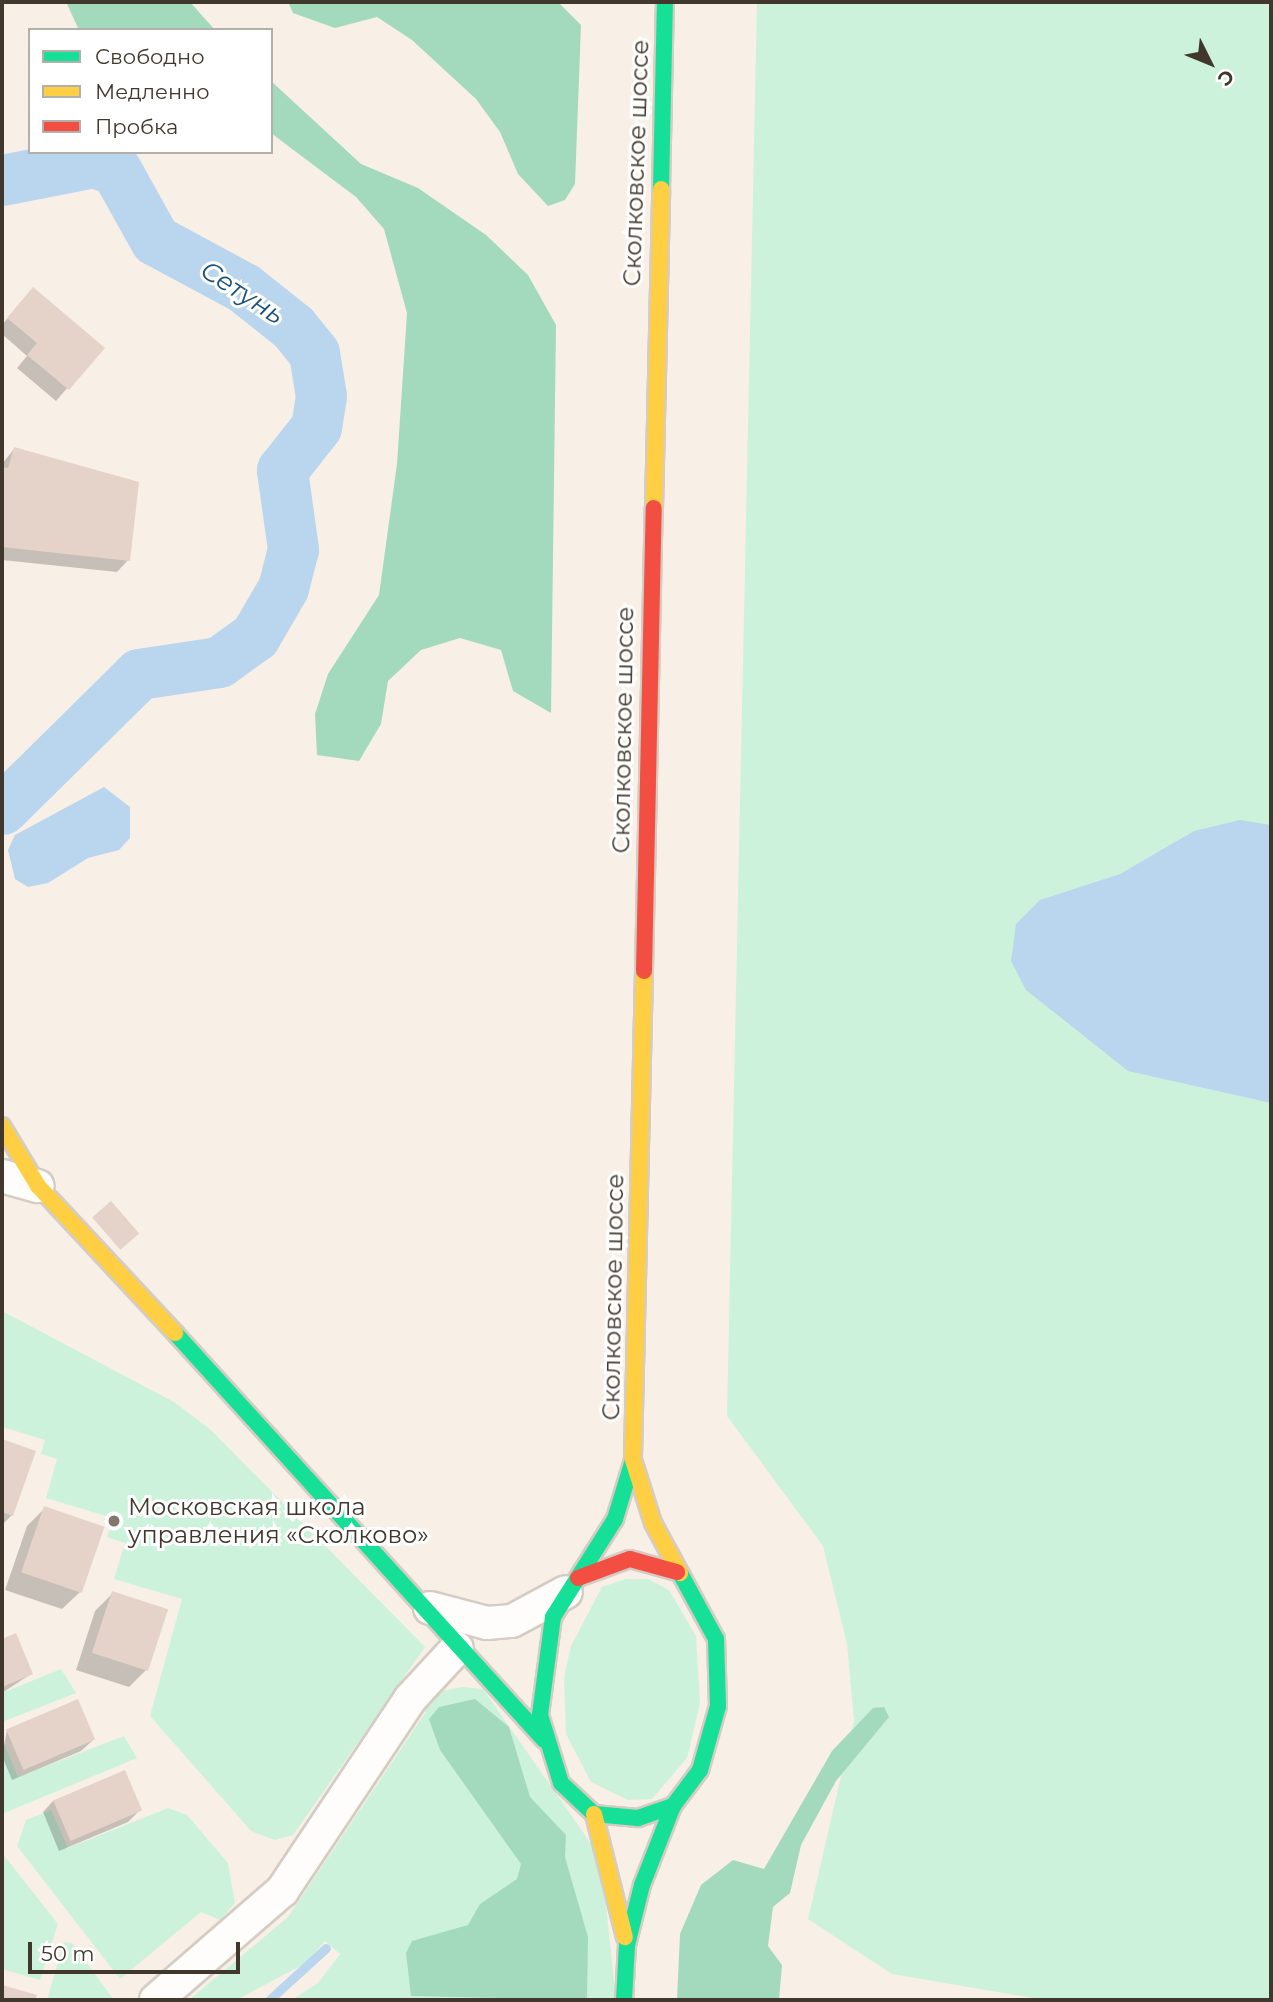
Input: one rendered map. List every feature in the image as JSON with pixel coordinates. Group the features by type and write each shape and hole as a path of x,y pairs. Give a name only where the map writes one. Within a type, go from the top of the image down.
{"street":[{"name":"Сколковское шоссе","path":"634,1460 664,2"},
{"path":"2,1126 38,1186 430,1608 457,1648 516,1703 544,1740 561,1783 594,1814 627,1945"},
{"path":"2,1176 38,1186"},
{"path":"624,2000 627,1945 673,1806 700,1770 718,1706 716,1639 677,1572 634,1460"},
{"path":"544,1740 544,1647 572,1585 615,1519 634,1460"},
{"path":"430,1608 486,1623 512,1621 572,1585 630,1559 677,1572"},
{"path":"156,2000 282,1891 411,1699 457,1648"},
{"path":"594,1814 638,1818 673,1806"}],"green space":[{"path":"66,2 190,2 213,28 78,28"},
{"path":"288,2 558,2 581,25 575,184 565,200 548,206 518,174 500,132 476,99 412,40 377,17 335,28 293,13"},
{"path":"757,2 1271,2 1271,2000 1045,2000 892,1974 808,1919 854,1720 847,1644 823,1546 727,1416"},
{"path":"273,83 361,164 418,188 486,235 528,275 556,325 551,713 513,691 501,650 460,638 421,650 388,681 381,724 359,761 317,755 315,714 328,674 379,595 397,464 407,313 384,229 356,197 273,135"},
{"path":"2,1311 174,1402 211,1430 425,1647 293,1835 275,1840 251,1831 150,1716 182,1599 114,1579 125,1543 107,1537 113,1518 46,1498 57,1459 41,1454 45,1440 2,1427"},
{"path":"625,1579 648,1579 669,1590 696,1636 700,1703 687,1758 652,1799 628,1800 591,1782 566,1734 564,1677 571,1646 602,1587"},
{"path":"61,1669 76,1693 2,1722 2,1693"},
{"path":"462,1687 483,1689 601,1858 616,2000 292,2000 318,1983 340,1954 325,1941 306,1963 236,2000 189,2000 288,1917 426,1712 420,1707 442,1691"},
{"path":"475,1699 509,1727 530,1797 566,1835 565,1857 588,1937 587,2000 411,1996 406,1953 412,1941 468,1925 480,1904 517,1879 521,1864 440,1750 429,1719 439,1707"},
{"path":"884,1707 889,1717 836,1781 801,1845 790,1893 773,1907 768,1946 782,1965 779,2000 677,2000 680,1934 701,1885 733,1860 764,1869 832,1751 873,1708"},
{"path":"124,1736 137,1758 2,1814 2,1739 18,1777"},
{"path":"168,1808 187,1815 228,1863 235,1903 220,1920 201,1912 120,1979 17,1846 26,1820 51,1810 68,1848"},
{"path":"2,1853 58,1924 40,1980 2,1969"},
{"path":"64,1942 72,1943 114,2000 47,2000"}],"water":[{"path":"104,787 130,807 130,838 119,850 88,858 48,883 28,887 15,879 8,850 15,835"},
{"path":"1240,820 1271,825 1271,1103 1128,1071 1026,990 1011,961 1016,924 1040,900 1120,874 1194,831"}],"building":[{"path":"33,287 105,348 69,390 27,355 37,343 7,318"},
{"path":"14,447 139,482 130,561 2,547 2,467 8,468"},
{"path":"111,1201 139,1233 120,1250 92,1217"},
{"path":"2,1439 36,1451 13,1516 2,1512"},
{"path":"44,1506 105,1527 82,1593 21,1572"},
{"path":"112,1591 168,1609 148,1671 92,1653"},
{"path":"16,1633 33,1674 2,1687 2,1639"},
{"path":"78,1699 95,1740 23,1770 6,1729"},
{"path":"125,1770 142,1811 70,1841 53,1800"},
{"path":"2,1985 37,1995 35,2000 2,2000"}],"waterway":[{"name":"Сетунь","path":"2,180 94,162 116,170 155,240 244,288 293,327 314,353 321,396 316,427 282,470 293,549 283,588 255,636 219,662 139,674 2,809"},
{"path":"269,2000 326,1948"}],"traffic: fast":[{"path":"661,189 665,2"},
{"path":"175,1333 544,1740"},
{"path":"633,1460 615,1519 553,1617 540,1715 561,1783 594,1814 638,1818 673,1806"},
{"path":"624,2000 627,1945 642,1885 673,1806 700,1770 718,1706 716,1639 680,1573"}],"traffic: slow":[{"path":"654,508 661,189"},
{"path":"644,971 633,1460 653,1523 680,1573"},
{"path":"2,1126 38,1186 175,1333"},
{"path":"594,1814 625,1937"}],"traffic: jam":[{"path":"644,971 654,508"},
{"path":"578,1578 630,1559 677,1572"}],"place":[{"name":"Московская школа управления «Сколково»","path":"114,1521"}]}
